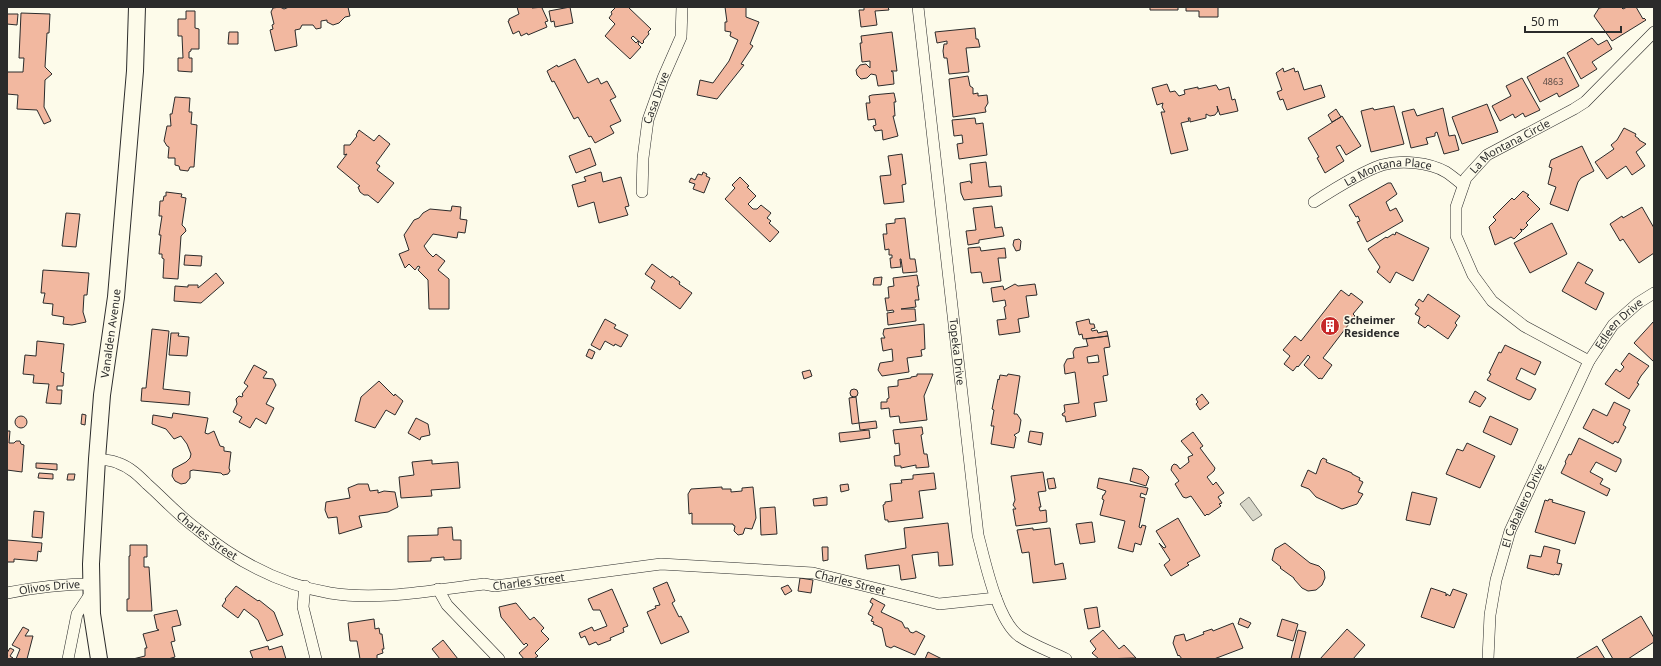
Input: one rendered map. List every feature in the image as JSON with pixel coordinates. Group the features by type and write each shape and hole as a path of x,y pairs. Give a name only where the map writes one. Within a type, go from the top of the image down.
{"main road":[{"name":"Vanalden Avenue","path":"100,659 92,614 91,564 102,395 117,289 136,71 137,7"}],"street":[{"name":"Casa Drive","path":"642,192 643,158 648,120 663,78 681,37 682,7"},
{"name":"Topeka Drive","path":"918,7 978,535 996,598 1004,617 1019,635 1066,659"},
{"name":"La Montana Circle","path":"1589,361 1524,326 1492,301 1473,275 1456,236 1456,207 1466,178 1487,155 1585,102 1654,32"},
{"name":"La Montana Place","path":"1314,202 1371,169 1383,165 1399,163 1430,166 1445,172 1463,185"},
{"name":"Edleen Drive","path":"1589,361 1613,325 1638,303 1654,293"},
{"name":"El Caballero Drive","path":"1488,659 1490,615 1496,580 1510,531 1589,361"},
{"name":"Charles Street","path":"97,459 118,462 133,471 196,529 224,550 279,578 330,593 363,595 391,594 484,584 496,586 661,564 813,573 939,604 996,598"},
{"name":"Olivos Drive","path":"7,593 61,584 92,588"},
{"path":"305,586 303,607 316,659"},
{"path":"68,659 77,614 92,588"},
{"path":"438,589 448,605 499,659"}],"shaded area":[{"path":"1249,497 1262,515 1253,521 1240,504"}],"building":[{"path":"280,7 284,9 289,7 348,7 350,16 345,17 339,23 333,25 327,22 327,20 321,21 321,28 316,29 313,25 302,25 300,29 295,30 297,46 275,51 270,30 273,29 272,25 274,24 271,12 273,8"},
{"path":"517,7 544,7 542,8 548,21 545,22 547,27 528,35 527,33 521,36 519,31 513,34 508,21 519,14"},
{"path":"570,7 573,23 555,27 554,21 551,22 549,11"},
{"path":"616,7 628,7 651,29 642,44 633,36 631,38 636,43 638,41 638,44 641,47 630,59 605,36 615,24 609,18 612,14 611,12"},
{"path":"725,7 746,7 746,17 759,22 750,44 753,46 741,64 744,65 717,99 697,95 700,80 713,83 729,61 738,40 730,36 731,32 725,31 725,22 727,22"},
{"path":"864,7 888,7 889,10 875,11 877,25 861,27 859,10 864,10"},
{"path":"1150,7 1178,7 1178,10 1150,10"},
{"path":"1186,7 1218,7 1218,17 1199,17 1199,11 1186,11"},
{"path":"1621,7 1623,9 1627,7 1636,7 1643,19 1644,18 1646,20 1612,41 1594,16 1599,8"},
{"path":"186,11 195,11 195,28 199,29 199,49 191,49 189,52 189,58 192,58 192,72 178,71 178,58 183,58 182,36 178,36 178,19 186,19"},
{"path":"21,13 50,14 49,33 47,33 45,67 52,74 45,80 44,107 51,121 44,124 37,110 17,109 18,95 7,94 7,72 23,72 24,58 19,58"},
{"path":"7,14 18,14 17,25 7,24"},
{"path":"975,28 976,39 978,39 980,47 966,48 969,72 949,74 947,58 944,58 943,51 944,44 947,44 947,41 937,43 935,32"},
{"path":"229,32 238,32 238,44 228,44"},
{"path":"892,32 897,71 891,71 893,72 894,84 878,86 876,75 871,74 867,78 861,79 857,75 856,70 860,65 866,64 870,68 870,61 862,62 860,43 862,43 861,36"},
{"path":"1592,38 1598,45 1607,40 1612,49 1592,62 1597,69 1581,79 1567,53"},
{"path":"1564,57 1579,86 1559,97 1557,93 1540,102 1527,77"},
{"path":"575,59 588,83 598,78 601,84 607,81 616,97 610,100 621,121 610,126 614,133 595,143 591,136 589,137 578,117 574,119 547,71 557,65 558,67"},
{"path":"1283,68 1284,72 1294,68 1295,72 1298,71 1304,90 1321,85 1325,97 1287,110 1283,99 1280,100 1277,92 1282,90 1276,73"},
{"path":"968,76 970,86 973,88 973,94 978,93 978,96 987,95 988,103 985,108 986,112 953,117 949,79"},
{"path":"1522,78 1540,110 1525,117 1523,113 1515,118 1513,114 1500,121 1492,106 1511,96 1506,86"},
{"path":"1167,84 1170,92 1175,91 1179,96 1185,94 1184,90 1198,87 1198,89 1216,85 1219,90 1229,87 1232,100 1235,99 1238,111 1220,115 1217,106 1218,111 1215,115 1210,116 1206,114 1206,118 1190,122 1190,118 1188,118 1189,121 1181,123 1188,150 1171,154 1161,112 1165,112 1162,107 1163,103 1157,105 1152,88"},
{"path":"894,93 896,102 894,102 895,116 893,116 898,136 883,140 882,130 875,131 874,129 873,126 876,125 875,119 868,120 866,103 870,103 869,96"},
{"path":"175,97 190,98 189,112 192,112 191,124 197,125 194,167 190,167 188,171 180,170 179,166 175,165 175,158 168,158 169,147 164,141 167,126 171,126 170,114 172,114"},
{"path":"1487,104 1498,132 1462,144 1452,117"},
{"path":"1394,106 1404,144 1371,152 1361,111"},
{"path":"1443,108 1449,136 1455,135 1459,150 1444,154 1437,132 1435,133 1435,136 1426,138 1428,144 1411,148 1402,112 1414,109 1417,116"},
{"path":"1336,109 1341,117 1332,122 1328,115"},
{"path":"1342,116 1361,146 1346,155 1340,145 1336,147 1344,161 1325,173 1317,158 1319,157 1308,138"},
{"path":"975,118 976,124 983,123 987,155 959,159 957,144 963,143 962,135 954,136 952,120"},
{"path":"1624,128 1636,134 1635,136 1639,140 1646,144 1636,152 1645,166 1632,175 1626,166 1607,179 1595,162 1614,149 1611,145 1617,140"},
{"path":"359,130 374,141 379,135 390,144 376,163 380,166 377,170 394,183 378,203 368,195 364,195 360,192 358,187 360,186 337,167 347,154 344,155 344,145 350,145 357,136 356,135"},
{"path":"1582,146 1594,171 1581,178 1578,182 1568,211 1550,204 1556,187 1548,184 1552,168 1549,167 1551,160"},
{"path":"590,148 596,165 576,173 569,156"},
{"path":"902,154 906,184 902,185 904,202 884,204 880,176 891,175 888,156"},
{"path":"986,162 989,187 1001,186 1002,196 964,200 961,193 960,183 970,181 972,183 970,164"},
{"path":"601,172 603,182 621,177 629,206 625,207 628,215 599,223 594,202 578,207 572,185 586,181 584,177"},
{"path":"703,172 710,178 704,193 693,189 695,184 689,182 691,178 695,180 698,174 702,175"},
{"path":"740,177 756,196 748,204 753,209 757,209 761,205 771,213 767,218 771,221 769,223 779,232 770,242 725,199 735,188 732,185"},
{"path":"1388,183 1391,183 1397,194 1386,202 1390,211 1396,208 1403,221 1367,242 1357,222 1360,221 1358,216 1356,217 1349,205"},
{"path":"1523,191 1529,195 1527,196 1540,209 1526,223 1528,225 1523,230 1520,229 1522,231 1514,239 1511,237 1495,245 1489,227 1496,220 1493,217 1512,198 1514,200"},
{"path":"166,192 182,194 181,197 186,198 182,225 186,231 181,236 178,279 163,278 164,259 162,258 162,254 159,254 161,235 159,235 162,216 159,216 160,201 163,201 164,196 166,196"},
{"path":"452,206 461,207 460,219 467,220 465,233 458,232 457,238 433,234 424,246 433,257 436,254 445,261 438,270 449,279 449,309 429,309 428,280 418,270 420,267 418,266 415,270 409,264 405,268 399,254 409,250 404,235 414,220 430,209 451,211"},
{"path":"992,206 995,228 1002,227 1004,236 979,240 979,243 968,245 966,231 976,230 973,208"},
{"path":"1642,207 1654,228 1654,253 1639,263 1623,239 1620,241 1610,224 1622,216 1623,218"},
{"path":"66,213 80,214 76,247 62,246"},
{"path":"905,218 910,259 915,259 917,272 903,273 901,259 901,267 891,268 890,258 892,258 892,255 889,255 889,249 885,250 883,234 887,234 886,224 895,223 895,219"},
{"path":"1552,223 1567,254 1530,273 1514,243"},
{"path":"1396,232 1429,248 1413,281 1396,272 1390,283 1377,272 1380,267 1368,249 1386,237 1387,238 1393,234 1395,235"},
{"path":"1019,239 1021,241 1020,250 1016,251 1013,245 1014,240"},
{"path":"980,247 981,251 1005,248 1006,258 998,258 1001,281 983,283 981,272 971,273 968,248"},
{"path":"185,255 202,256 201,266 184,265"},
{"path":"1578,262 1593,270 1585,283 1604,293 1596,310 1562,291"},
{"path":"652,264 671,278 672,276 680,282 679,284 692,293 680,309 651,288 655,281 645,274"},
{"path":"43,270 89,273 87,295 84,295 83,312 86,322 72,325 63,324 64,317 52,315 53,304 43,303 45,293 41,293"},
{"path":"216,273 224,283 201,303 174,301 175,286 188,287 188,285 198,285 198,288"},
{"path":"917,275 919,300 915,300 916,307 901,309 915,309 916,321 888,325 887,313 894,312 893,310 887,311 885,298 889,298 888,287 894,286 893,278"},
{"path":"882,277 881,285 873,285 874,278"},
{"path":"1015,284 1018,286 1035,284 1037,295 1026,296 1029,317 1018,319 1020,332 999,335 997,320 1006,319 1004,307 1006,306 1005,300 993,302 991,288 1003,286 1004,290"},
{"name":"Scheimer Residence","path":"1341,290 1349,296 1351,293 1363,302 1353,314 1355,316 1323,358 1332,365 1322,379 1319,379 1304,365 1310,357 1308,355 1293,371 1284,364 1290,356 1283,350 1295,336 1301,341"},
{"path":"1428,294 1460,316 1455,323 1457,325 1448,339 1428,325 1425,328 1418,323 1420,317 1415,314 1419,308 1415,305 1419,299 1423,302"},
{"path":"605,319 616,325 614,328 628,335 621,347 615,344 614,346 605,341 600,350 591,345"},
{"path":"1089,319 1090,324 1094,324 1095,328 1091,329 1092,331 1097,330 1098,333 1107,331 1108,336 1083,339 1082,334 1079,335 1076,322"},
{"path":"1654,321 1654,362 1634,343"},
{"path":"924,324 925,349 921,350 922,356 907,358 909,372 882,376 878,370 880,363 893,361 892,349 883,351 881,338 885,338 883,334 884,329"},
{"path":"152,329 169,331 163,389 190,392 189,405 141,401 142,388 146,388"},
{"path":"171,333 179,333 178,336 189,337 187,356 169,355"},
{"path":"1108,336 1110,347 1104,348 1108,375 1103,376 1107,401 1094,403 1096,416 1066,422 1065,416 1062,414 1065,412 1064,405 1079,403 1075,372 1065,374 1064,365 1067,359 1074,358 1073,352 1075,348 1088,346 1086,339","holes":["1098,355 1099,362 1088,363 1087,357"]},
{"path":"37,341 64,344 61,372 64,373 63,386 57,386 57,390 62,390 61,404 46,403 49,384 33,383 34,375 23,374 25,355 36,356"},
{"path":"1505,345 1541,362 1535,375 1521,368 1516,379 1536,389 1529,400 1487,380 1491,374 1489,373 1499,352 1501,353"},
{"path":"589,349 595,352 592,359 586,356"},
{"path":"1629,353 1649,366 1641,376 1637,383 1639,384 1629,399 1605,384 1616,369 1620,372 1624,367 1621,364"},
{"path":"254,365 267,372 263,378 273,379 276,385 266,404 274,408 266,424 256,418 250,428 239,422 242,417 233,412 237,404 236,399 239,396 242,397 242,394 248,386 244,383"},
{"path":"810,370 812,376 804,379 802,372"},
{"path":"917,374 933,374 924,396 927,420 900,423 899,416 890,417 889,408 881,409 881,402 887,402 887,399 889,398 888,387 898,386 898,380 911,378 917,376"},
{"path":"1008,374 1020,376 1014,414 1017,414 1021,420 1019,432 1014,435 1016,437 1014,448 991,444 994,426 991,426 994,410 992,409 998,379 999,380 1000,375 1007,376"},
{"path":"379,381 394,396 395,394 403,401 395,415 386,410 375,428 355,421 361,397"},
{"path":"852,389 856,389 858,393 856,397 852,397 850,395 850,391"},
{"path":"1475,391 1486,398 1480,407 1469,402"},
{"path":"1202,394 1209,403 1200,410 1196,404 1198,402 1196,399"},
{"path":"856,397 859,423 852,424 849,398"},
{"path":"1614,402 1630,410 1623,425 1626,427 1618,443 1615,441 1613,444 1583,428 1593,409 1607,416"},
{"path":"173,413 208,418 205,433 208,434 214,431 220,446 224,447 224,451 231,452 230,471 228,474 223,475 221,473 193,470 190,471 190,478 186,483 181,484 175,481 172,476 173,469 190,458 191,454 187,444 181,436 174,439 166,429 152,424 153,415 172,418"},
{"path":"82,414 86,415 85,425 81,424"},
{"path":"21,416 25,418 27,422 25,426 21,428 17,426 15,422 17,418"},
{"path":"1490,416 1518,429 1511,445 1483,432"},
{"path":"416,418 428,424 430,435 421,437 420,440 408,433"},
{"path":"876,421 877,428 860,430 859,423"},
{"path":"922,427 923,434 921,435 924,454 927,454 929,467 916,468 916,465 901,468 901,466 895,466 894,456 900,455 899,443 895,444 893,430"},
{"path":"869,430 870,438 840,442 839,433"},
{"path":"7,431 10,431 9,443 20,441 21,444 24,445 22,472 7,470"},
{"path":"1030,431 1043,433 1041,445 1028,442"},
{"path":"1193,432 1203,446 1200,448 1215,468 1214,471 1207,477 1213,485 1216,482 1224,493 1218,497 1222,503 1219,504 1221,506 1205,516 1191,496 1186,498 1183,497 1175,484 1179,481 1171,470 1174,464 1180,469 1189,462 1188,457 1193,455 1181,441"},
{"path":"1579,438 1621,459 1616,472 1596,462 1590,472 1603,479 1600,484 1610,489 1607,496 1561,473 1569,454 1571,455"},
{"path":"1467,443 1495,456 1480,488 1446,474 1457,449 1463,451"},
{"path":"1323,458 1327,460 1326,462 1352,473 1363,482 1358,492 1363,494 1357,504 1342,509 1316,497 1309,489 1301,486 1308,470 1316,474"},
{"path":"432,460 432,464 458,462 460,488 431,490 432,496 401,498 399,477 414,475 412,462"},
{"path":"36,463 57,464 57,470 36,468"},
{"path":"1133,468 1142,470 1149,477 1146,486 1130,481"},
{"path":"1043,472 1046,491 1038,492 1041,507 1039,507 1040,511 1046,510 1047,522 1016,526 1013,509 1016,509 1013,505 1015,500 1011,476"},
{"path":"39,473 53,474 53,479 38,478"},
{"path":"934,473 936,489 919,491 923,518 888,522 888,520 885,520 883,505 885,502 892,501 890,484 902,483 901,480 913,479 913,475"},
{"path":"68,474 75,474 74,480 67,480"},
{"path":"1054,478 1056,488 1049,489 1047,479"},
{"path":"1099,478 1148,488 1146,495 1141,493 1140,497 1145,498 1139,527 1141,528 1142,525 1146,526 1141,545 1135,543 1133,552 1118,548 1125,521 1100,515 1104,500 1102,499 1103,495 1106,491 1097,488"},
{"path":"358,484 368,484 370,491 378,490 378,493 384,491 395,492 398,507 388,512 359,516 362,527 339,534 337,517 328,518 325,510 326,502 350,498 348,488"},
{"path":"848,484 849,490 841,492 840,485"},
{"path":"722,487 722,489 731,489 731,492 742,491 742,488 753,487 756,518 752,529 745,528 743,534 738,535 734,531 735,526 733,524 692,524 692,513 689,514 688,494 691,489"},
{"path":"1412,492 1437,498 1430,525 1406,520"},
{"path":"827,497 827,505 814,506 813,499"},
{"path":"1549,499 1553,500 1552,502 1585,512 1575,544 1535,532 1545,500 1548,501"},
{"path":"775,507 777,534 761,535 760,508"},
{"path":"34,511 44,512 42,538 32,537"},
{"path":"1178,518 1200,556 1187,563 1189,565 1171,576 1164,565 1170,560 1159,543 1164,548 1166,547 1156,531"},
{"path":"1092,522 1095,542 1080,544 1076,524"},
{"path":"948,523 953,565 939,566 938,552 912,555 916,578 901,580 899,565 867,569 865,555 906,548 904,528"},
{"path":"452,527 453,540 461,540 461,559 444,560 444,557 431,558 431,561 408,562 408,536 438,535 438,528"},
{"path":"1033,528 1033,530 1050,528 1055,565 1063,563 1066,579 1033,583 1029,552 1022,553 1017,530"},
{"path":"7,540 42,543 41,552 38,551 37,561 14,559 14,562 7,562"},
{"path":"1285,543 1310,563 1319,566 1324,571 1325,578 1322,585 1316,590 1308,591 1302,588 1294,578 1272,560 1275,549"},
{"path":"130,545 147,545 147,557 144,557 144,567 149,567 152,611 127,611 127,599 129,599"},
{"path":"1544,546 1560,550 1557,563 1562,564 1559,575 1527,568 1530,555 1541,557"},
{"path":"822,547 828,547 828,560 823,561"},
{"path":"800,578 813,580 811,593 798,591"},
{"path":"667,582 675,601 672,603 689,632 661,644 647,612 656,608 655,606 660,605 653,588"},
{"path":"788,585 792,591 785,595 781,588"},
{"path":"236,586 258,601 259,600 274,612 283,635 267,641 258,620 244,609 238,618 222,606 226,600 225,599"},
{"path":"1431,588 1446,593 1446,596 1447,594 1450,596 1453,589 1467,594 1454,628 1421,617"},
{"path":"612,589 628,626 623,628 624,632 610,638 611,640 598,645 596,642 589,645 585,636 581,638 579,633 592,627 594,631 607,626 600,610 593,610 588,599"},
{"path":"872,598 885,605 881,612 902,622 905,628 908,628 910,632 913,633 916,631 925,636 915,655 894,646 891,648 886,646 882,628 873,624 874,622 871,621 873,617 868,614 873,604 870,602"},
{"path":"516,603 530,620 534,617 544,628 541,631 549,639 535,653 538,656 534,659 524,659 519,653 528,645 526,643 524,645 501,617 499,607"},
{"path":"1097,607 1100,627 1088,629 1084,609"},
{"path":"177,610 181,625 172,627 175,641 171,642 175,657 168,659 133,659 145,656 145,648 147,648 143,634 159,630 157,629 154,615"},
{"path":"1641,616 1654,638 1654,642 1628,659 1613,659 1602,640"},
{"path":"1240,618 1251,623 1248,628 1238,624"},
{"path":"374,619 375,629 379,628 380,634 382,634 384,649 382,649 383,653 377,655 377,659 360,659 357,641 350,641 348,623"},
{"path":"1282,619 1298,624 1293,641 1277,636"},
{"path":"1233,623 1243,648 1214,659 1182,659 1179,655 1178,656 1173,643 1175,636 1184,634 1186,641 1204,634 1203,632 1212,629 1213,631"},
{"path":"23,627 29,630 25,636 33,636 27,659 16,659 20,649 12,645"},
{"path":"1347,629 1365,645 1353,659 1320,659"},
{"path":"1103,630 1119,649 1124,645 1136,658 1099,659 1092,653 1096,649 1090,641"},
{"path":"1298,630 1306,632 1299,659 1291,659"},
{"path":"443,640 458,659 440,659 432,649"},
{"path":"268,646 269,650 282,646 286,659 253,659 250,651"},
{"path":"1597,646 1605,659 1575,659"},
{"path":"10,648 14,650 10,656 13,658 7,659 7,653"},
{"path":"928,652 942,659 925,659"}],"place":[{"name":"Scheimer Residence","path":"1330,326"}]}
